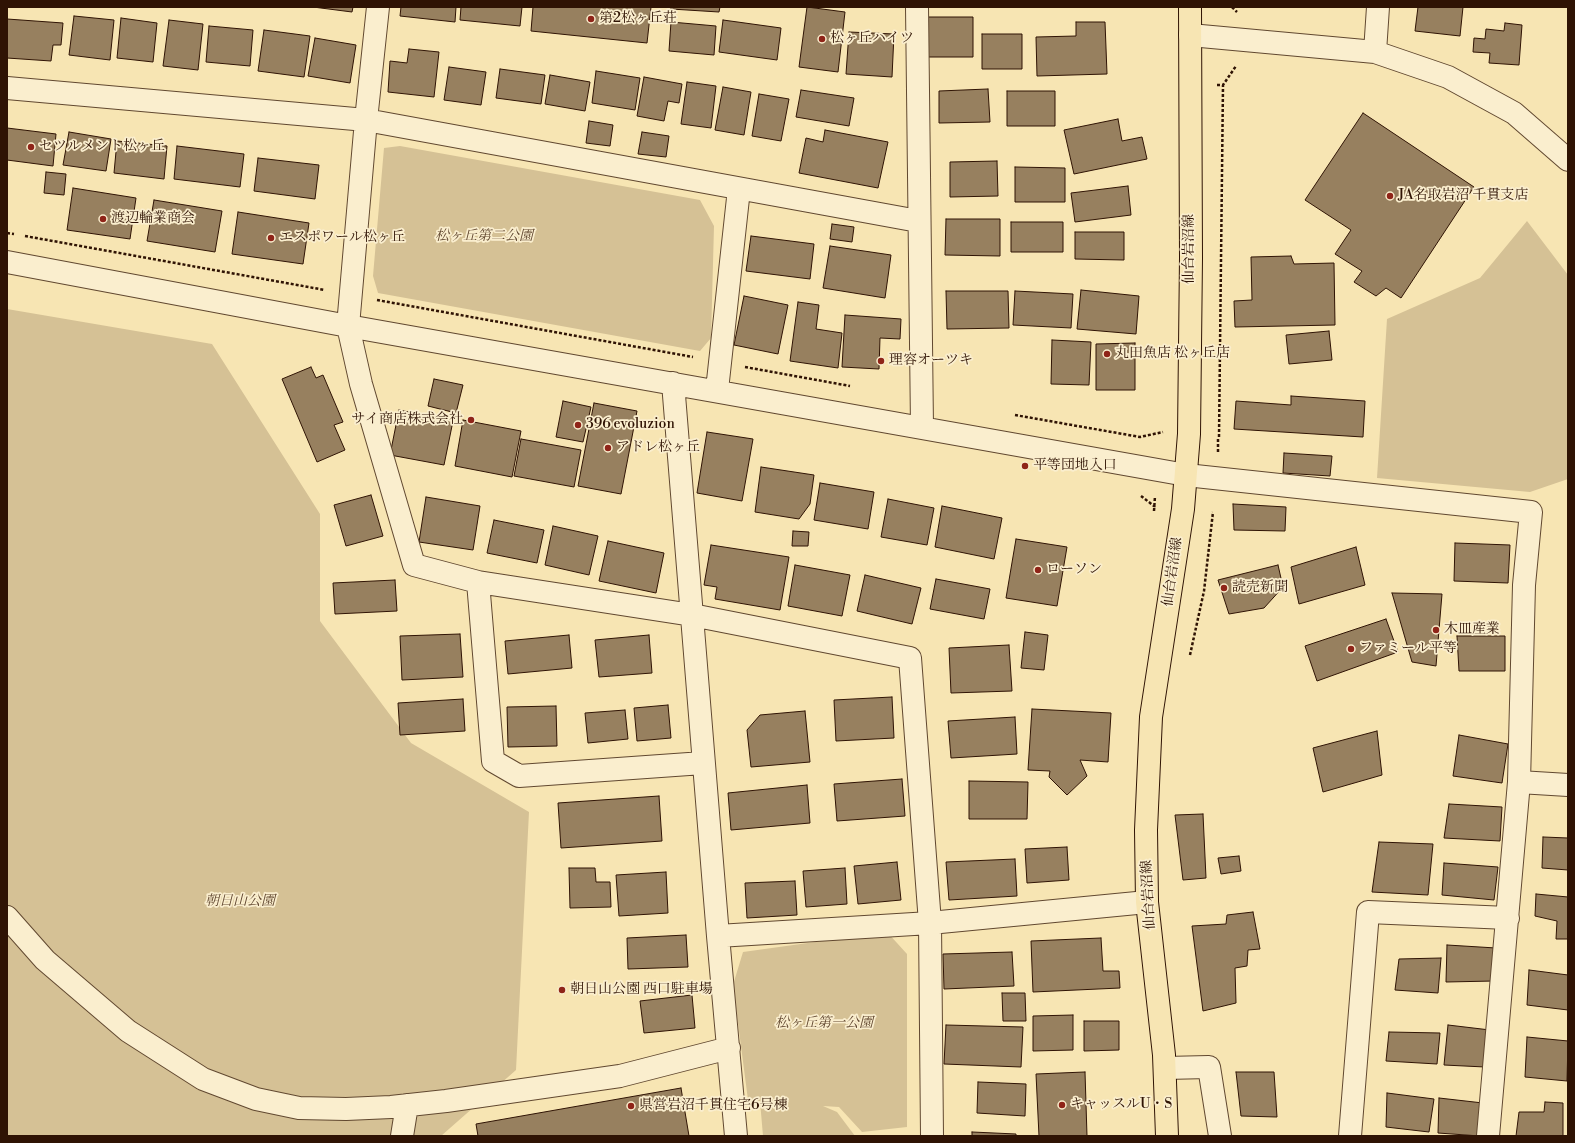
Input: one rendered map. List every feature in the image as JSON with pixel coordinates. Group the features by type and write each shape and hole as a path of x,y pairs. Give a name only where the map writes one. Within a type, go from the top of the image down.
{"main road":[{"name":"仙台岩沼線","path":"1167,1136 1164,1055 1147,902 1146,830 1151,717 1183,509 1189,434 1191,258 1190,7"}],"street":[{"path":"378,7 366,120 348,326 361,384 414,566 478,582 692,615 910,658 930,923 932,1136"},
{"path":"916,7 922,427"},
{"path":"1375,52 1378,7"},
{"path":"1190,35 1375,52 1448,77 1514,113 1568,160"},
{"path":"7,88 366,120 918,221"},
{"path":"717,390 739,189"},
{"path":"7,262 348,326 717,390 1186,475 1531,512 1524,585 1519,782 1488,1136"},
{"path":"673,383 703,763 736,1136"},
{"path":"478,582 493,761 519,776 703,763"},
{"path":"1519,782 1568,785"},
{"path":"718,936 930,923 1147,902"},
{"path":"1350,1136 1368,912 1508,918"},
{"path":"7,917 45,960 128,1031 203,1078 256,1099 299,1108 346,1109 446,1101 620,1076 729,1048"},
{"path":"1165,1068 1209,1067 1220,1136"},
{"path":"402,1136 407,1105"}],"path":[{"path":"1218,437 1223,85"},
{"path":"7,233 15,234"},
{"path":"23,236 852,386"},
{"path":"1007,414 1140,437 1161,432 1168,432"},
{"path":"1154,506 1156,493"},
{"path":"1188,660 1204,591 1213,512"}],"green space":[{"name":"松ヶ丘第二公園","path":"400,146 700,200 714,226 711,338 700,351 378,293 373,276 384,148"},
{"path":"1527,221 1568,275 1568,479 1530,492 1377,478 1387,319 1480,278"},
{"name":"朝日山公園","path":"7,309 212,344 320,514 320,621 411,743 529,812 516,1070 441,1136 7,1136"},
{"name":"松ヶ丘第一公園","path":"887,932 907,954 907,1127 862,1132 839,1107 823,1106 837,1112 855,1136 763,1136 760,1101 748,1100 733,985 743,952"}],"building":[{"path":"313,7 353,7 352,12"},
{"path":"401,7 456,7 455,22 400,16"},
{"path":"461,7 522,7 520,26 460,20"},
{"name":"第2松ヶ丘荘","path":"533,7 651,7 647,43 531,31"},
{"path":"671,7 720,7 719,12 671,9"},
{"name":"松ヶ丘ハイツ","path":"807,7 845,12 838,72 799,67"},
{"path":"1418,7 1463,7 1460,36 1415,31"},
{"path":"74,16 114,20 110,60 69,55"},
{"path":"928,17 973,17 973,57 928,57"},
{"path":"121,18 157,23 153,62 117,58"},
{"path":"7,19 63,23 61,45 53,45 51,61 7,58"},
{"path":"169,20 203,24 198,70 163,66"},
{"path":"723,20 781,28 777,60 719,52"},
{"path":"671,22 716,26 714,55 669,51"},
{"path":"1076,22 1105,22 1107,74 1037,76 1036,37 1076,36"},
{"path":"1505,23 1522,25 1519,65 1489,63 1490,53 1473,52 1474,38 1485,39 1486,29 1504,31"},
{"path":"209,26 253,30 250,66 206,62"},
{"path":"264,30 310,36 304,77 258,71"},
{"path":"849,32 894,34 892,77 846,74"},
{"path":"982,34 1022,34 1022,69 982,69"},
{"path":"315,38 356,45 350,83 308,76"},
{"path":"409,49 439,52 434,97 388,92 390,61 407,63"},
{"path":"449,67 486,72 481,105 444,100"},
{"path":"500,69 545,75 541,104 496,98"},
{"path":"596,71 640,78 635,110 592,103"},
{"path":"550,75 590,82 585,111 545,104"},
{"path":"644,77 682,84 679,103 668,101 664,121 637,116"},
{"path":"687,82 716,86 711,128 681,124"},
{"path":"723,87 751,92 744,135 715,130"},
{"path":"988,89 990,122 939,123 939,91"},
{"path":"801,90 854,98 849,126 796,117"},
{"path":"1007,91 1055,91 1055,126 1007,126"},
{"path":"759,94 789,99 781,141 752,136"},
{"path":"1363,113 1474,187 1401,298 1386,288 1376,296 1354,282 1362,271 1335,254 1351,230 1305,200"},
{"path":"1118,119 1122,141 1142,137 1147,159 1074,174 1064,130"},
{"path":"589,121 613,125 610,146 586,143"},
{"name":"セツルメント松ヶ丘","path":"7,128 56,134 53,166 7,160"},
{"path":"825,130 888,142 878,188 799,173 806,138 823,142"},
{"path":"69,132 111,139 106,171 63,165"},
{"path":"642,132 669,136 666,157 638,154"},
{"path":"117,141 167,146 164,179 114,173"},
{"path":"177,146 244,154 240,187 174,179"},
{"path":"258,158 319,165 315,199 254,191"},
{"path":"997,161 998,196 950,197 950,162"},
{"path":"1015,167 1065,168 1065,202 1015,202"},
{"path":"46,172 66,174 64,195 44,193"},
{"path":"1128,186 1131,215 1075,222 1071,193"},
{"path":"73,188 136,198 130,239 67,230"},
{"path":"154,200 222,211 215,252 147,241"},
{"name":"エスポワール松ヶ丘","path":"238,212 309,223 303,264 232,254"},
{"path":"946,219 1000,219 1000,256 945,255"},
{"path":"1011,222 1063,222 1063,252 1011,252"},
{"path":"832,224 854,227 852,242 830,239"},
{"path":"1075,232 1124,232 1124,260 1075,259"},
{"path":"751,236 814,244 810,279 746,271"},
{"path":"830,246 891,255 885,298 823,288"},
{"path":"1291,256 1294,264 1334,263 1335,325 1235,327 1234,301 1252,300 1251,257"},
{"path":"1081,290 1139,296 1136,334 1077,329"},
{"path":"946,291 1008,291 1009,328 947,329"},
{"path":"1015,291 1073,294 1071,328 1013,325"},
{"path":"744,296 788,305 778,354 734,345"},
{"path":"798,302 819,305 816,329 842,333 838,368 790,361"},
{"path":"845,315 901,319 900,339 880,338 879,369 842,367"},
{"path":"1329,331 1332,360 1289,364 1286,335"},
{"path":"1052,340 1091,342 1089,385 1051,384"},
{"path":"1135,343 1135,390 1096,390 1096,344"},
{"path":"311,367 316,378 323,375 343,422 334,425 345,450 317,462 282,379"},
{"path":"434,379 463,385 456,413 428,406"},
{"path":"1291,396 1365,401 1363,437 1234,429 1236,401 1291,405"},
{"path":"563,401 591,407 583,442 556,437"},
{"name":"アドレ松ヶ丘","path":"594,403 637,411 621,494 578,486"},
{"path":"399,410 453,421 444,465 390,455"},
{"path":"463,420 521,431 512,477 455,466"},
{"path":"707,432 753,439 742,501 697,493"},
{"path":"521,439 581,450 574,487 514,476"},
{"path":"1284,453 1332,456 1330,476 1283,473"},
{"path":"761,467 814,475 810,504 799,519 755,512"},
{"path":"820,483 874,492 868,529 814,520"},
{"path":"371,495 383,536 346,546 334,505"},
{"path":"426,497 480,506 473,550 419,542"},
{"path":"888,499 934,508 927,545 881,537"},
{"path":"1233,504 1286,507 1285,531 1234,530"},
{"path":"942,506 1002,518 994,559 935,547"},
{"path":"494,520 544,530 537,563 487,553"},
{"path":"553,526 598,536 589,575 545,565"},
{"path":"793,531 809,532 808,546 792,546"},
{"path":"1016,539 1067,547 1057,606 1006,598"},
{"path":"608,541 664,553 656,593 599,581"},
{"path":"1455,543 1510,545 1508,583 1454,581"},
{"path":"711,545 789,557 780,610 715,599 717,587 704,585"},
{"path":"1356,547 1365,585 1299,604 1291,567"},
{"path":"795,565 850,575 842,616 788,606"},
{"path":"1278,565 1283,587 1264,608 1229,614 1218,580"},
{"path":"865,575 921,588 912,624 857,611"},
{"path":"936,579 990,589 984,619 930,609"},
{"path":"395,580 397,611 335,614 333,583"},
{"path":"1392,593 1442,594 1436,666 1412,662"},
{"name":"ファミール平等","path":"1386,619 1398,652 1317,681 1305,646"},
{"path":"1025,632 1048,635 1044,670 1021,668"},
{"path":"460,634 463,677 402,680 400,636"},
{"path":"569,635 572,668 508,674 505,641"},
{"path":"649,635 652,673 599,677 595,640"},
{"path":"1457,636 1505,636 1505,671 1459,671"},
{"path":"1009,645 1012,691 951,693 949,648"},
{"path":"892,697 894,738 836,741 834,700"},
{"path":"463,699 465,731 400,735 398,703"},
{"path":"668,705 671,738 637,741 634,708"},
{"path":"556,706 557,746 508,747 507,707"},
{"path":"1032,709 1111,713 1108,762 1080,760 1087,776 1067,795 1049,777 1050,771 1028,770"},
{"path":"625,710 628,739 588,743 585,713"},
{"path":"805,711 810,762 751,767 747,730 760,715"},
{"path":"1015,717 1017,754 951,758 948,721"},
{"path":"1377,731 1382,775 1323,792 1313,748"},
{"path":"1459,735 1508,744 1502,783 1453,776"},
{"path":"902,779 905,816 837,821 834,784"},
{"path":"969,781 1028,782 1027,819 969,819"},
{"path":"807,785 810,823 731,830 728,793"},
{"path":"659,796 662,841 561,848 558,803"},
{"path":"1449,804 1502,807 1500,841 1444,838"},
{"path":"1203,814 1206,878 1183,880 1175,815"},
{"path":"1543,837 1568,838 1568,870 1542,868"},
{"path":"1379,842 1433,844 1428,895 1372,892"},
{"path":"1067,847 1069,880 1027,883 1025,849"},
{"path":"1239,856 1241,871 1221,874 1218,858"},
{"path":"1015,859 1017,896 949,900 946,862"},
{"path":"897,862 901,900 858,904 854,866"},
{"path":"1444,863 1498,867 1494,900 1442,895"},
{"path":"569,868 595,868 596,882 610,882 611,907 570,908"},
{"path":"845,868 847,904 806,907 803,871"},
{"path":"666,872 668,913 619,916 616,875"},
{"path":"795,881 797,915 747,918 745,883"},
{"path":"1536,894 1568,897 1568,939 1556,939 1557,921 1535,916"},
{"path":"1253,912 1260,949 1248,950 1247,966 1235,968 1236,1003 1203,1011 1192,926 1226,924 1227,915"},
{"path":"686,935 688,967 628,969 627,938"},
{"path":"1101,938 1103,971 1119,971 1120,988 1033,992 1031,941"},
{"path":"1447,945 1496,948 1494,981 1446,982"},
{"path":"1012,952 1014,986 944,989 943,954"},
{"path":"1441,958 1438,993 1395,990 1399,959"},
{"path":"1529,970 1568,975 1568,1010 1527,1005"},
{"path":"1002,993 1025,993 1026,1021 1003,1021"},
{"path":"692,995 695,1028 644,1033 640,1001"},
{"path":"1073,1015 1073,1050 1033,1051 1033,1016"},
{"path":"1084,1021 1119,1021 1119,1050 1084,1051"},
{"path":"946,1025 1023,1027 1021,1067 944,1064"},
{"path":"1448,1025 1490,1030 1485,1067 1444,1065"},
{"path":"1389,1032 1440,1033 1437,1064 1386,1061"},
{"path":"1527,1037 1568,1041 1567,1081 1525,1077"},
{"name":"キャッスルU・S","path":"1085,1072 1087,1136 1039,1136 1036,1074"},
{"path":"1236,1072 1274,1072 1277,1117 1241,1116"},
{"path":"978,1082 1026,1084 1025,1116 977,1113"},
{"name":"県営岩沼千貫住宅6号棟","path":"681,1088 689,1136 478,1136 476,1124"},
{"path":"1387,1093 1434,1099 1429,1132 1386,1127"},
{"path":"1439,1098 1483,1103 1480,1136 1438,1133"},
{"path":"1545,1102 1563,1103 1563,1136 1516,1136 1519,1112 1544,1112"},
{"path":"972,1132 1016,1134 1016,1136 972,1136"}],"place":[{"name":"第2松ヶ丘荘","path":"591,19"},
{"name":"松ヶ丘ハイツ","path":"822,39"},
{"name":"セツルメント松ヶ丘","path":"31,147"},
{"name":"JA名取岩沼 千貫支店","path":"1390,196"},
{"name":"渡辺輪業商会","path":"103,219"},
{"name":"エスポワール松ヶ丘","path":"271,238"},
{"name":"丸田魚店 松ヶ丘店","path":"1107,354"},
{"name":"理容オーツキ","path":"881,361"},
{"name":"サイ商店株式会社","path":"471,420"},
{"name":"396 evoluzion","path":"578,425"},
{"name":"アドレ松ヶ丘","path":"608,448"},
{"name":"平等団地入口","path":"1025,466"},
{"name":"ローソン","path":"1038,570"},
{"name":"読売新聞","path":"1224,588"},
{"name":"木皿産業","path":"1436,630"},
{"name":"ファミール平等","path":"1351,649"},
{"name":"朝日山公園 西口駐車場","path":"562,990"},
{"name":"キャッスルU・S","path":"1062,1105"},
{"name":"県営岩沼千貫住宅6号棟","path":"631,1106"}]}
